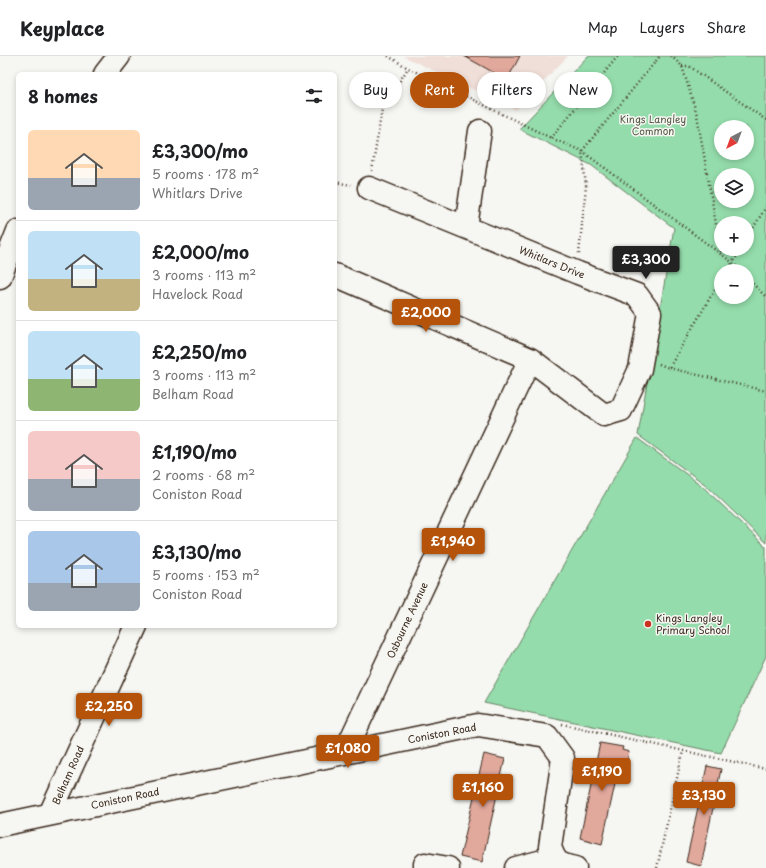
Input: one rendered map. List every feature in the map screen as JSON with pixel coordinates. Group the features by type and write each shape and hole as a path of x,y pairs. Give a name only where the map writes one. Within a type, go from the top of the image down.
{"street":[{"path":"107,72 119,56"},
{"path":"466,227 480,132"},
{"name":"Whitlars Drive","path":"369,188 578,273 637,295 650,313 640,369 620,410 604,415 530,358"},
{"path":"0,277 16,236"},
{"path":"337,276 530,358"},
{"name":"Osbourne Avenue","path":"345,752 530,358"},
{"name":"Belham Road","path":"50,814 135,628"},
{"name":"Coniston Road","path":"0,825 478,725 547,736"},
{"path":"547,736 563,758 550,847 554,858 560,864 576,868"},
{"path":"516,868 554,858"},
{"path":"425,868 426,864 448,868"}],"path":[{"path":"388,56 408,68 551,138 582,151 714,249"},
{"path":"551,138 618,56"},
{"path":"578,273 586,186 582,151 660,56"},
{"path":"671,56 682,66 696,115 714,216"},
{"path":"682,66 689,66 766,120"},
{"path":"369,188 382,109 408,68"},
{"path":"754,227 766,207"},
{"path":"724,256 733,263 737,256"},
{"path":"754,285 766,297"},
{"path":"669,368 714,291"},
{"path":"642,357 669,368 766,391"},
{"path":"547,736 552,722 766,769"},
{"path":"657,868 683,751"}],"shaded area":[{"path":"403,56 568,56 546,79 546,72 477,72 477,91 469,88 469,72 436,72"}],"green space":[{"name":"Kings Langley Common","path":"588,56 766,56 766,543 706,485 638,435 674,228 591,165 519,129 539,108 546,108 546,100 554,92 554,108 612,108 612,72 573,72"},
{"name":"Kings Langley Primary School","path":"637,438 701,485 766,547 766,656 721,753 484,703"}],"building":[{"path":"464,56 520,56 511,72 493,72"},
{"path":"600,743 623,747 622,750 629,752 627,762 620,761 602,844 580,838"},
{"path":"484,754 505,759 482,862 460,857"},
{"path":"707,766 721,769 701,866 686,862"}],"place":[{"name":"Kings Langley Primary School","path":"648,624"}]}
